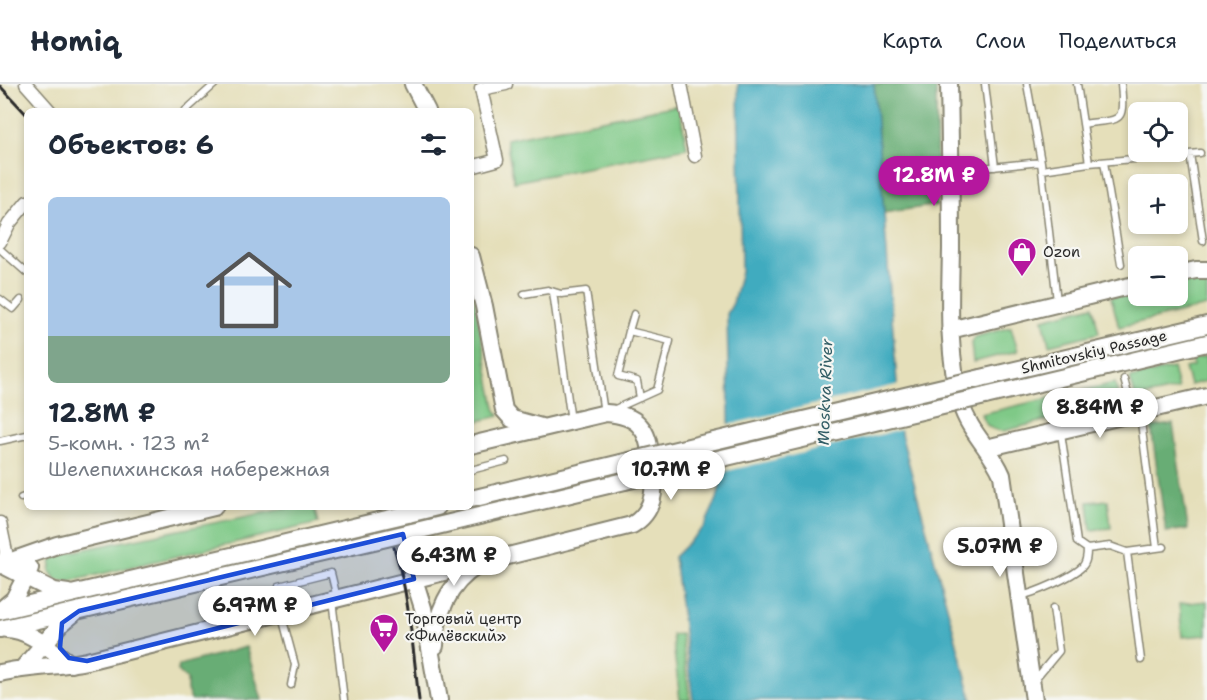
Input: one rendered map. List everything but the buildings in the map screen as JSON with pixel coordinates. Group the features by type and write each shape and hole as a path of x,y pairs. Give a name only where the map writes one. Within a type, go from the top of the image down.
{"street":[{"path":"26,84 47,108"},
{"path":"413,84 426,108"},
{"path":"474,166 497,160 480,86 506,84"},
{"path":"681,84 695,156"},
{"path":"949,84 950,330 955,379 961,405 970,427 998,464 1002,475 1033,692"},
{"path":"0,242 9,224 24,206"},
{"path":"474,268 484,306 504,410 512,419 525,424 548,427"},
{"path":"1188,272 1207,270"},
{"path":"950,330 1128,286"},
{"name":"Shmitovskiy Passage","path":"474,498 1207,325"},
{"name":"Shmitovskiy Passage","path":"1,629 1205,344"},
{"path":"986,448 1207,396"},
{"path":"0,673 23,668 79,663 632,525 641,520 654,498 655,480 648,440 639,425 622,415 605,413 474,445"},
{"path":"1,565 47,548 202,510"},
{"path":"0,610 374,522 398,510"},
{"path":"400,510 414,579 423,608 439,700"},
{"path":"0,523 6,552 1,565"},
{"path":"0,610 14,599 35,558 47,548"},
{"path":"47,548 38,564 40,578 49,589"},
{"path":"434,668 435,636 445,600 462,578 485,561"},
{"path":"1,565 49,589 75,593"},
{"path":"23,668 62,623 79,611"},
{"path":"62,623 58,638 62,652 79,663"},
{"path":"1,629 22,632 79,663"}],"lane":[{"path":"188,108 215,84"},
{"path":"985,84 995,167"},
{"path":"1027,84 1041,162 1058,302"},
{"path":"1077,84 1089,163"},
{"path":"1083,124 1118,118 1122,114 1124,108 1121,84"},
{"path":"1042,170 1089,163 1200,153"},
{"path":"1190,154 1203,241"},
{"path":"951,171 1041,162"},
{"path":"1104,162 1121,264"},
{"path":"0,249 24,270"},
{"path":"524,294 548,290 561,294 586,291 605,413 657,390 670,341 629,331"},
{"path":"553,292 572,422"},
{"path":"0,299 13,309 21,300"},
{"path":"634,314 618,376 637,381 640,398"},
{"path":"1061,430 1077,542 1088,549 1110,546 1127,552 1160,547 1136,413 1124,379"},
{"path":"0,441 24,436"},
{"path":"474,469 506,462"},
{"path":"1020,596 1036,592 1082,568 1087,560 1088,549"},
{"path":"1127,552 1141,660"},
{"path":"291,685 296,665 279,586 331,573 344,700"},
{"path":"1033,692 1059,651 1053,608"}],"highlighted area":[{"path":"403,534 414,579 87,661 69,658 60,648 62,623 79,611"}],"green space":[{"path":"874,84 936,84 937,205 884,213"},
{"path":"679,105 687,148 514,182 506,139"},
{"path":"1207,279 1207,306 1119,327 1111,297 1128,294 1128,306 1188,306 1188,281"},
{"path":"474,298 495,408 499,416 474,422"},
{"path":"1093,306 1099,333 1049,345 1043,319"},
{"path":"1011,327 1018,351 973,362 971,343 975,337"},
{"path":"1207,356 1207,381 1190,385 1185,368 1193,366 1192,359"},
{"path":"1173,368 1178,389 1136,398 1130,378"},
{"path":"1115,383 1120,402 1004,431 989,427 981,414"},
{"path":"1173,424 1188,529 1166,532 1151,427"},
{"path":"1108,500 1111,528 1091,530 1088,502"},
{"path":"278,510 315,510 318,523 67,582 56,580 50,571 52,560 61,554"},
{"path":"1207,601 1207,635 1182,637 1179,604"},
{"path":"681,634 690,700 680,700 672,635"},
{"path":"246,647 262,700 191,700 187,690 187,679 178,671 179,665"}],"water":[{"name":"Moskva River","path":"738,84 874,84 901,434 972,700 693,700 674,557 704,527 730,462 727,314 733,303 741,271"}],"pier":[{"path":"900,384 904,429 723,472 727,461 727,425"}],"railway":[{"path":"0,86 24,112"},
{"path":"379,510 396,553 402,577 419,700"}],"place":[{"name":"Ozon","path":"1022,278"},
{"name":"Торговый центр «Филёвский»","path":"384,654"}]}
